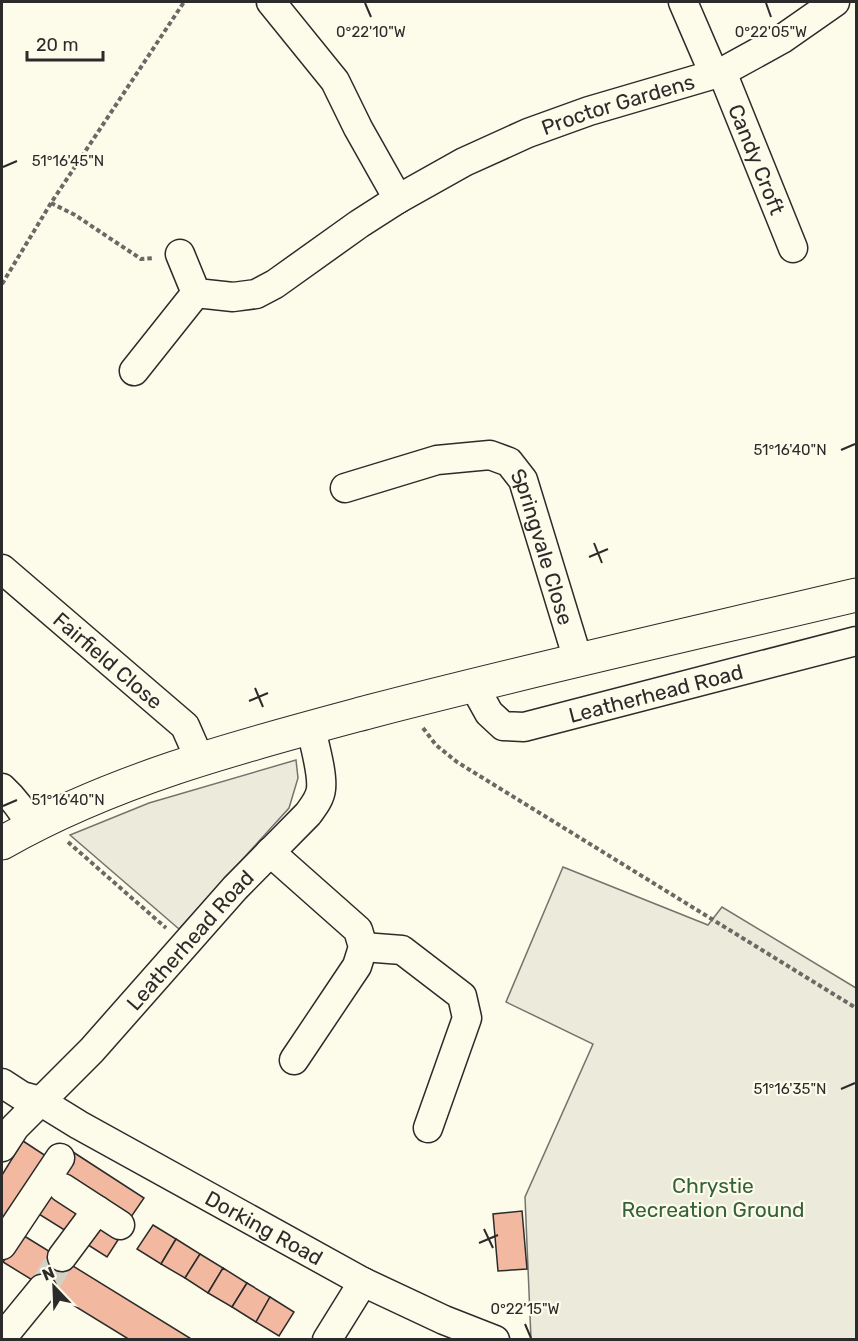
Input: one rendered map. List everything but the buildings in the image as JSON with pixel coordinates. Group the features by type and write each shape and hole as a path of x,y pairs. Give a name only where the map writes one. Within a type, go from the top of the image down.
{"main road":[{"path":"2,843 46,831 86,801 144,778 200,760 311,728 474,686 856,595"}],"street":[{"path":"271,2 335,81 358,128 398,199"},
{"name":"Candy Croft","path":"683,2 718,73 794,248"},
{"name":"Proctor Gardens","path":"196,293 233,297 255,294 275,284 398,199 464,162 528,133 589,111 718,73 782,39 836,2"},
{"path":"134,371 196,293 180,254"},
{"name":"Springvale Close","path":"345,488 437,460 490,455 509,462 523,480 578,660"},
{"name":"Fairfield Close","path":"2,569 185,726 200,760"},
{"name":"Leatherhead Road","path":"474,686 489,713 503,726 524,727 856,641"},
{"name":"Leatherhead Road","path":"2,1147 15,1127 92,1050 184,944 317,802 321,789 320,771 311,728"},
{"path":"2,788 24,813 46,831"},
{"path":"270,852 358,930 363,947 357,966 294,1060"},
{"path":"363,947 402,950 462,996 467,1018 428,1128"},
{"path":"2,1083 22,1096 40,1101"},
{"name":"Dorking Road","path":"40,1101 79,1125 363,1282 444,1320 495,1340"},
{"path":"2,1245 60,1158"},
{"path":"62,1257 109,1218 63,1188"},
{"path":"327,1340 363,1282"},
{"path":"2,1338 42,1289"}],"path":[{"path":"2,284 51,203 184,2"},
{"path":"51,203 75,215 141,259 180,254"},
{"path":"421,725 436,746 458,762 856,1008"},
{"path":"46,831 184,944"}],"green space":[{"path":"296,760 298,778 289,808 179,929 70,835 149,803"},
{"name":"Chrystie Recreation Ground","path":"563,867 708,925 722,907 856,988 856,1339 531,1339 525,1197 593,1044 506,1002"}],"tunnel":[{"path":"42,1289 62,1257"}]}
